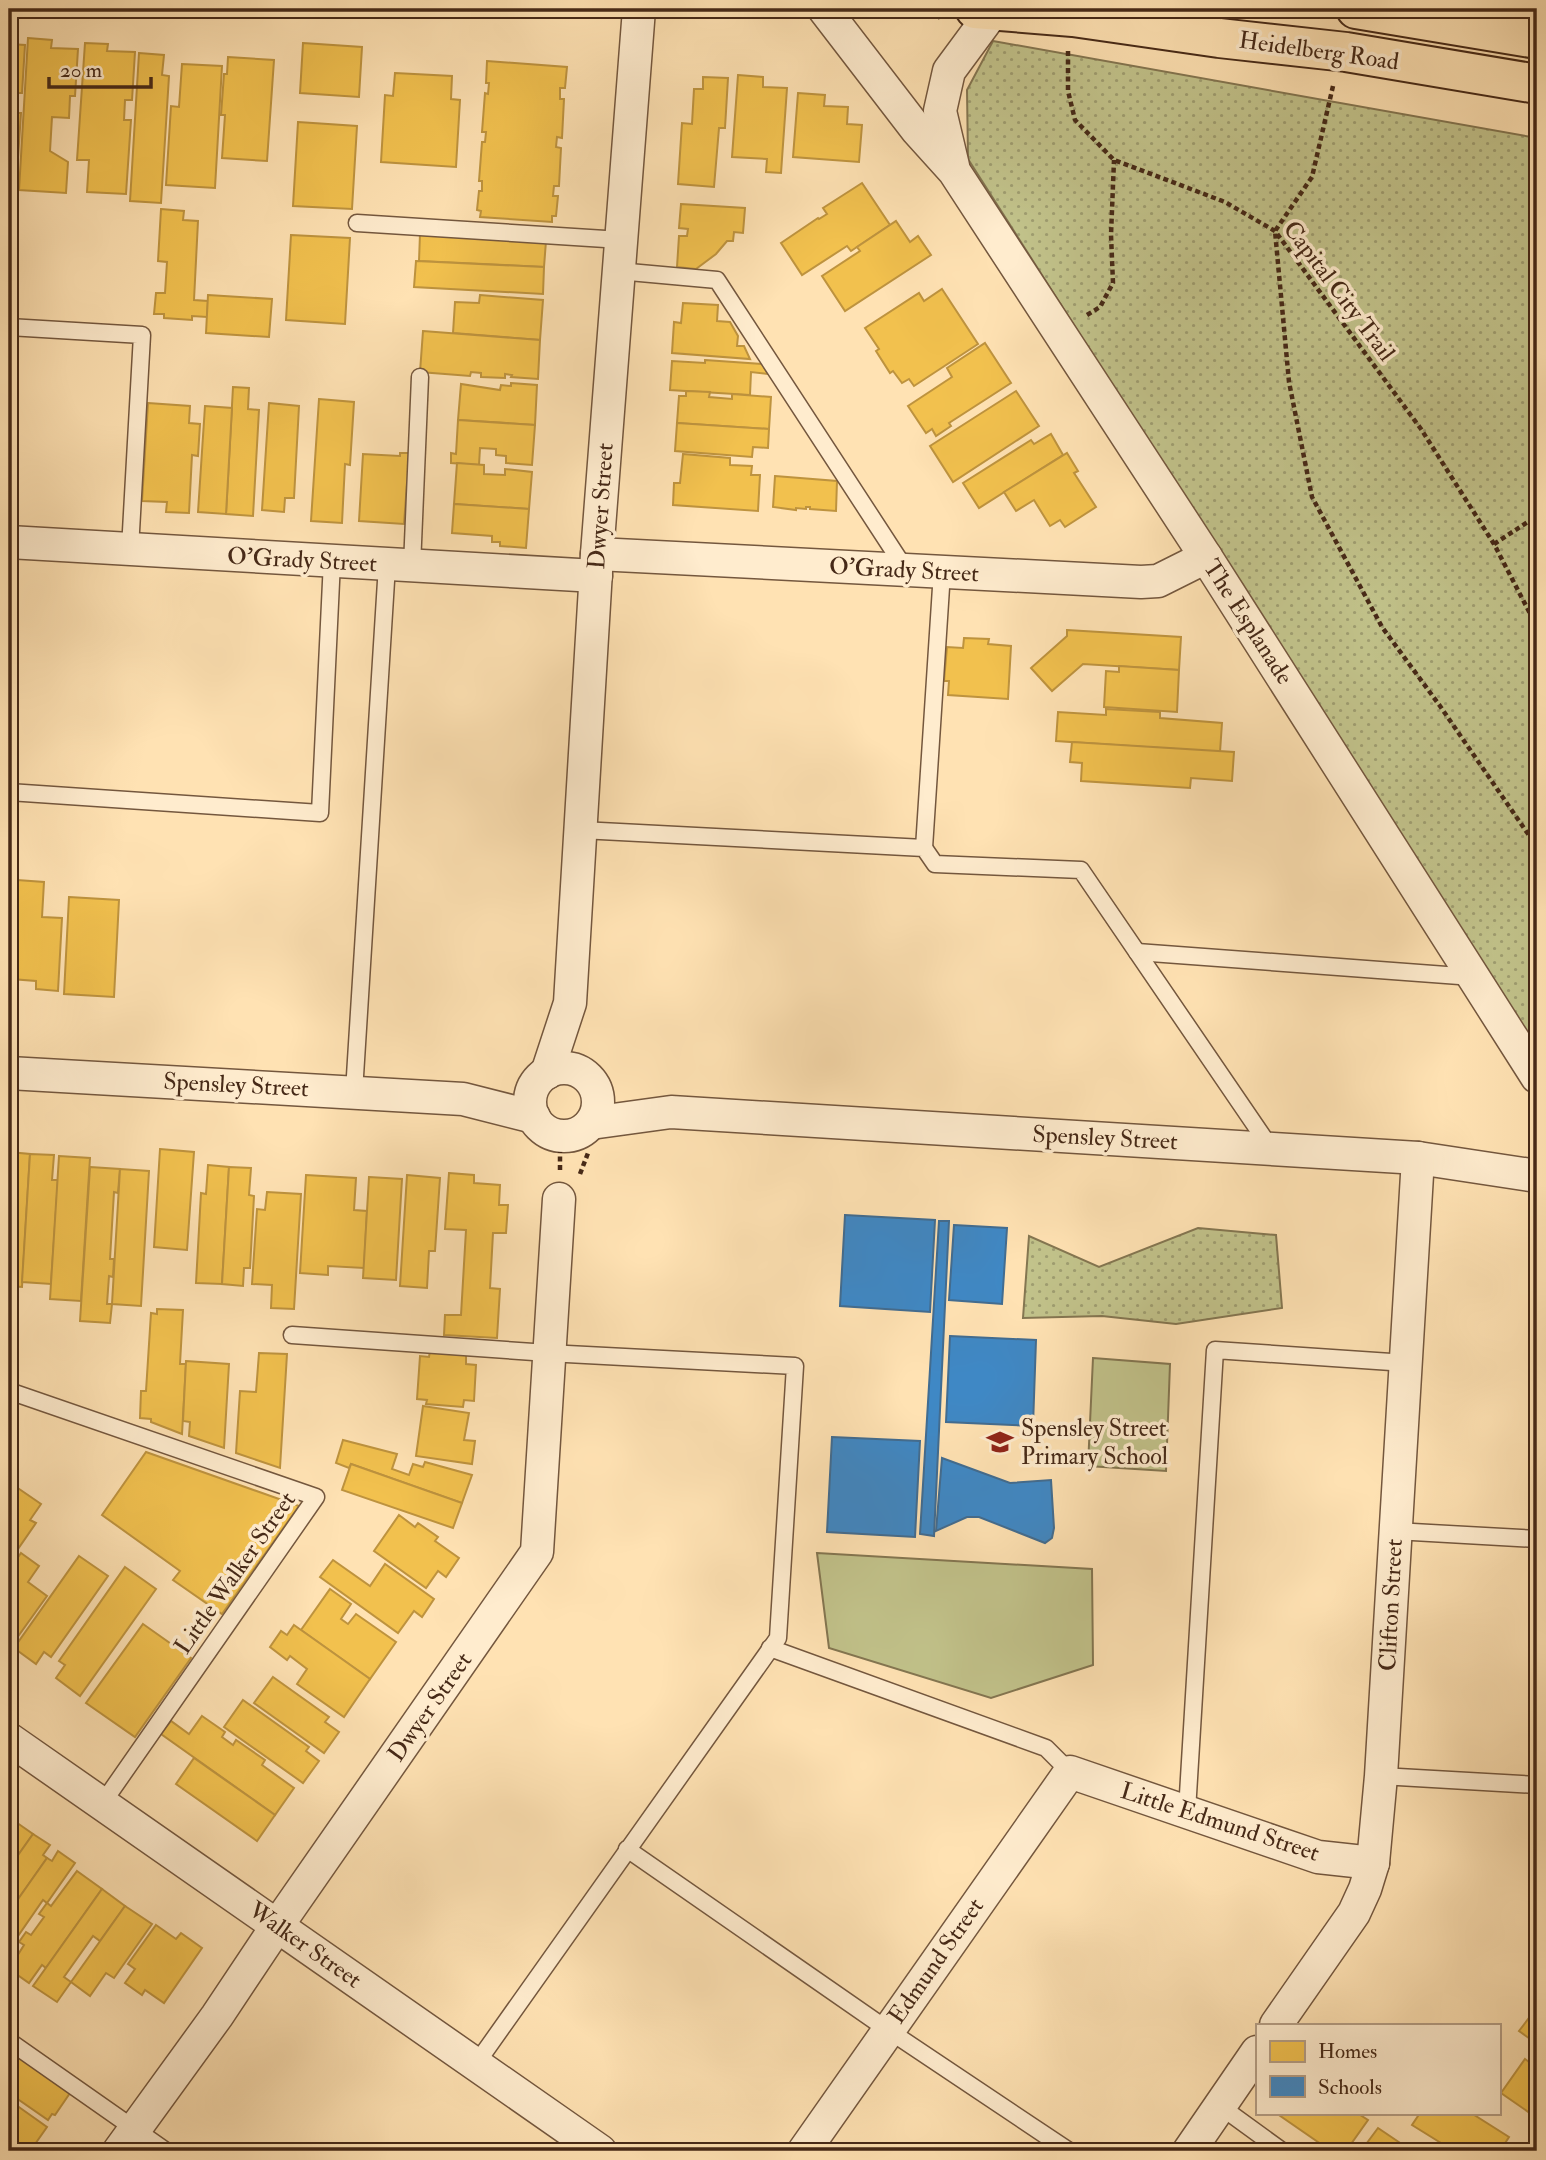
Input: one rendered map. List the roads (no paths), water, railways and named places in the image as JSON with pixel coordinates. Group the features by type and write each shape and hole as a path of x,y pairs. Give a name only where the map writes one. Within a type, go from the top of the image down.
{"main road":[{"name":"Heidelberg Road","path":"1356,9 1537,39"},
{"name":"Heidelberg Road","path":"985,10 1073,17 1219,38 1346,52 1537,84"}],"street":[{"name":"Dwyer Street","path":"538,1092 570,1003 596,565 639,9"},
{"name":"The Esplanade","path":"824,9 917,130 954,171 1206,557 1537,1077"},
{"name":"The Esplanade","path":"954,171 940,111 949,71 985,10"},
{"name":"O'Grady Street","path":"9,542 400,565 906,570 1141,582 1158,581 1206,557"},
{"name":"Dwyer Street","path":"570,1003 591,1083"},
{"path":"558,1069 570,1069 591,1083 598,1101 597,1113 591,1123 572,1135 560,1136 540,1126 538,1092 558,1069"},
{"name":"Spensley Street","path":"9,1073 463,1099 538,1092"},
{"name":"Spensley Street","path":"591,1083 671,1112"},
{"name":"Spensley Street","path":"591,1123 671,1112 1270,1147 1418,1158 1537,1176"},
{"name":"Clifton Street","path":"1277,2024 1354,1913 1373,1863 1381,1776 1418,1158"},
{"name":"Dwyer Street","path":"127,2140 217,2016 537,1552 559,1199"},
{"name":"Walker Street","path":"9,1739 600,2151"},
{"name":"Little Edmund Street","path":"1070,1772 1318,1857 1373,1863"},
{"name":"Edmund Street","path":"804,2151 1070,1772"},
{"path":"1189,2151 1256,2053"}],"lane":[{"path":"357,223 621,240"},
{"path":"618,271 717,280 906,570"},
{"path":"9,327 142,335 130,549"},
{"path":"354,1092 400,565 420,377"},
{"path":"9,792 320,813 332,561"},
{"path":"942,572 924,848 935,864 1081,870 1270,1147"},
{"path":"580,831 924,848"},
{"path":"1137,952 1474,977"},
{"path":"292,1335 548,1353 794,1366 778,1638 476,2064"},
{"path":"1187,1811 1215,1350 1406,1363"},
{"name":"Little Walker Street","path":"9,1391 316,1497 102,1804"},
{"path":"1395,1531 1537,1539"},
{"path":"770,1648 1046,1748 1070,1772"},
{"path":"1381,1776 1537,1785"},
{"path":"627,1849 888,2030 1069,2151"},
{"path":"9,2041 127,2140 166,2151"},
{"path":"1220,2106 1282,2151"}],"place":[{"name":"Spensley Street Primary School","path":"1000,1442"}]}
